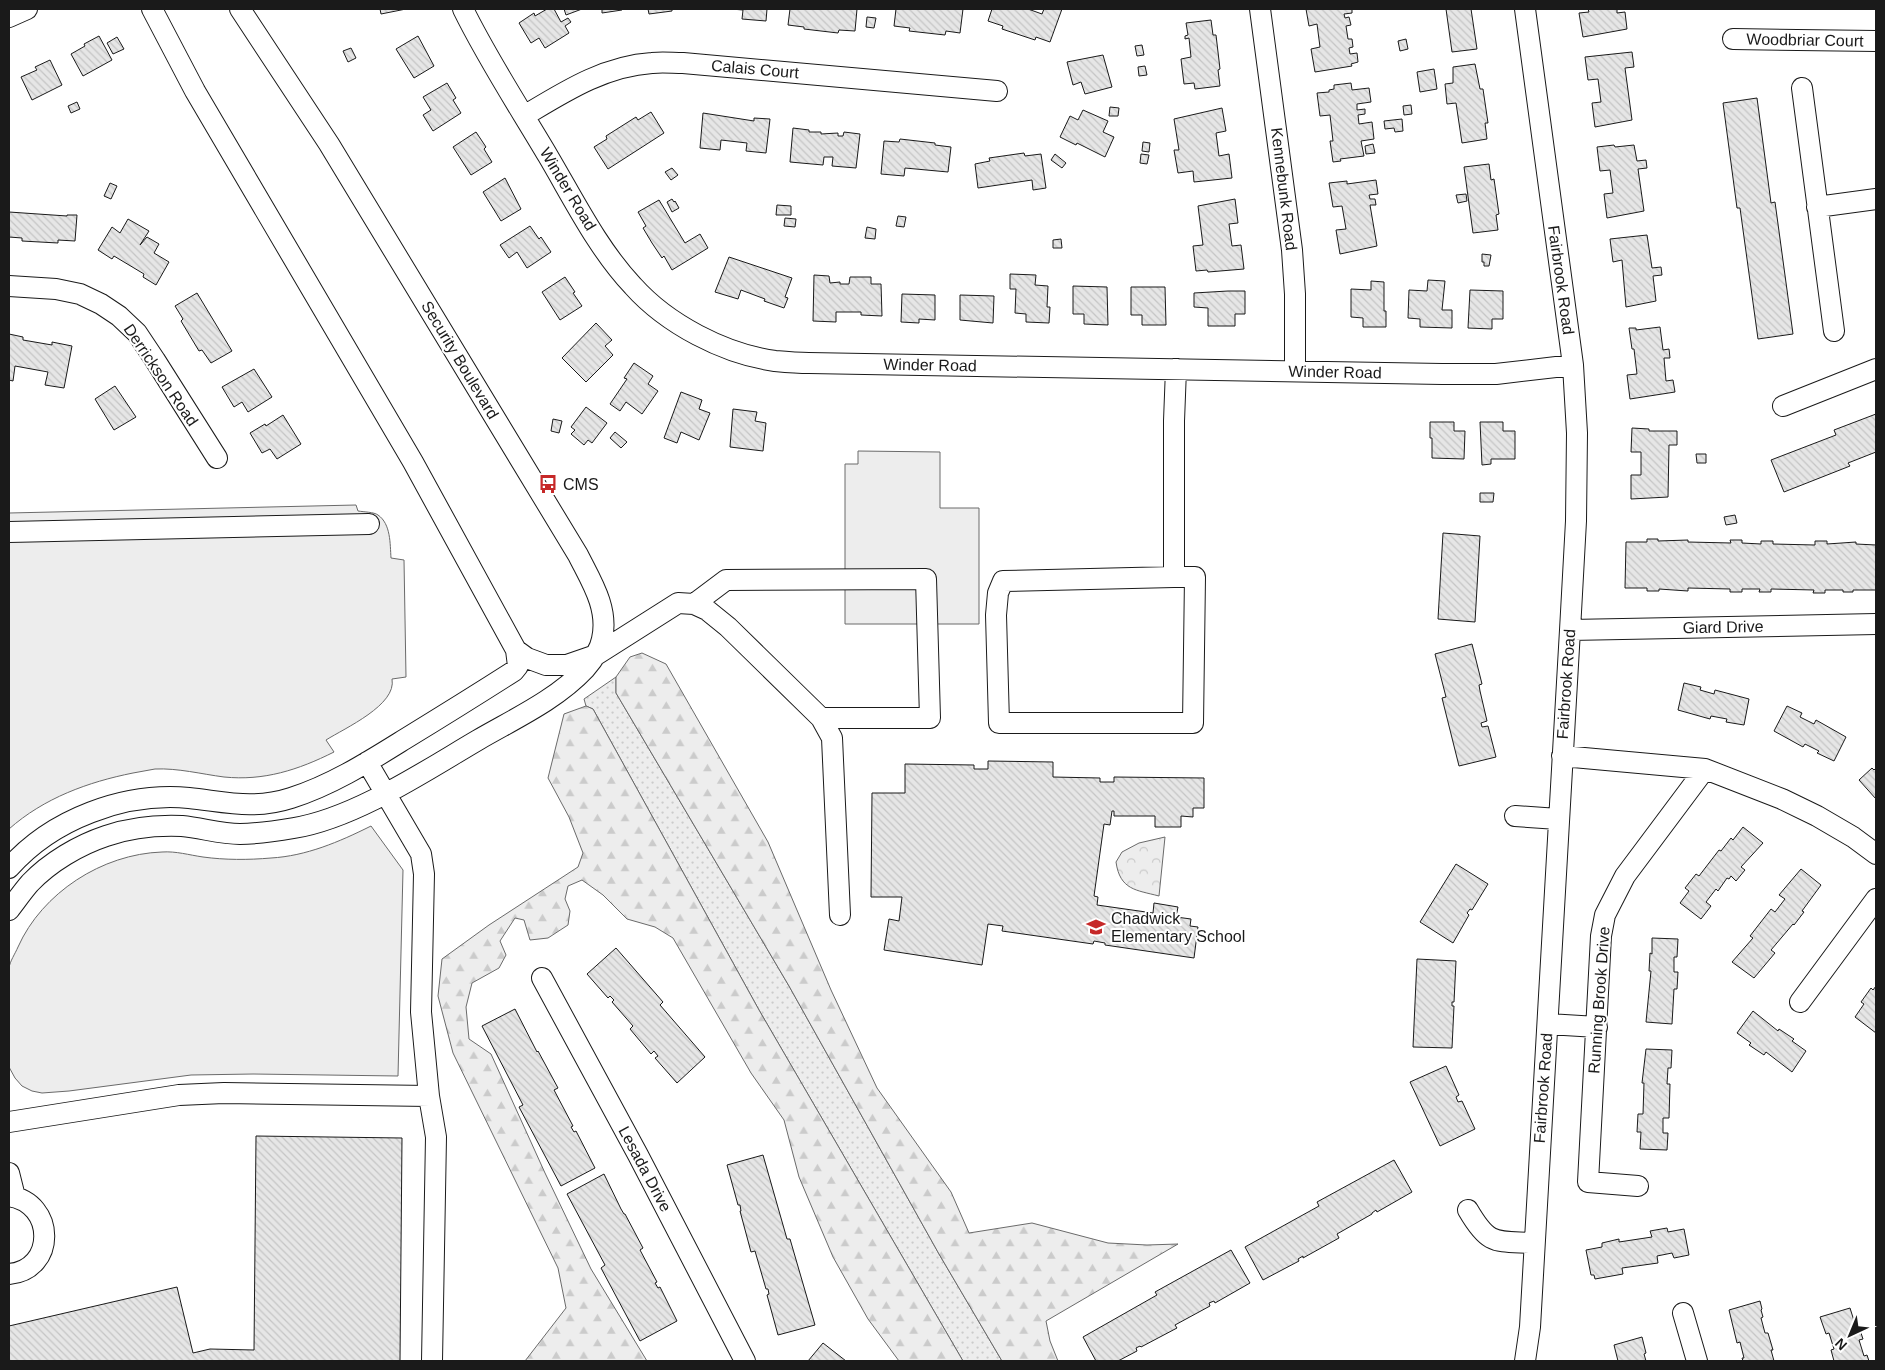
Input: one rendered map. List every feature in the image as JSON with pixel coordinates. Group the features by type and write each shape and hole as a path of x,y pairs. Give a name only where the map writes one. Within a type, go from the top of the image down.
{"street":[{"path":"9,17 27,9"},
{"path":"31,882 10,864 40,840 68,822 97,809 126,801 188,798 238,805 265,804 288,799 321,788 367,762 514,671 518,666 516,650 413,462 195,91 152,9"},
{"name":"Security Boulevard","path":"9,910 31,882 64,857 107,835 160,826 184,826 239,834 297,828 332,818 385,794 536,707 585,669 596,655 602,640 604,622 602,606 578,555 329,144 240,9"},
{"name":"Winder Road","path":"463,9 481,45 609,256 633,287 686,329 715,344 744,354 774,361 809,363 1496,374 1573,366"},
{"name":"Kennebunk Road","path":"1260,9 1292,250 1295,294 1295,371"},
{"name":"Fairbrook Road","path":"1525,9 1573,366 1577,433 1576,521 1548,1024 1530,1327 1525,1361"},
{"name":"Woodbriar Court","path":"1733,39 1876,41"},
{"name":"Calais Court","path":"524,116 570,88 596,75 623,67 652,62 683,63 997,91"},
{"path":"1802,88 1834,331"},
{"path":"1817,207 1876,199"},
{"name":"Derrickson Road","path":"9,286 56,289 80,294 101,304 119,316 150,353 217,458"},
{"path":"1783,406 1876,368"},
{"path":"1174,577 1176,369"},
{"path":"9,532 369,524"},
{"path":"1174,577 1195,577 1193,723 999,723 996,615 998,593 1003,581 1174,577"},
{"path":"694,604 726,580 926,579 930,718 820,718"},
{"path":"516,650 527,658 546,665 567,666 596,655 678,602 694,604 707,610 820,718 832,738 840,915"},
{"name":"Giard Drive","path":"1570,630 1876,624"},
{"path":"1562,756 1648,762 1705,769 1782,799 1817,816 1853,837 1876,854"},
{"path":"367,762 421,854 424,874 421,1012 429,1096 436,1137 432,1361"},
{"name":"Running Brook Drive","path":"1638,1186 1588,1182 1601,936 1605,915 1625,876 1705,769"},
{"path":"1515,816 1558,819"},
{"path":"1800,1002 1876,899"},
{"name":"Lesada Drive","path":"542,978 638,1155 745,1361"},
{"path":"1548,1024 1596,1027"},
{"path":"9,1122 179,1095 224,1093 429,1096"},
{"path":"9,1173 12,1197 30,1204 36,1210 43,1224 44,1240 34,1262 20,1271 9,1274"},
{"path":"1468,1210 1480,1230 1488,1237 1499,1241 1534,1242"},
{"path":"1683,1313 1697,1361"}],"green space":[{"path":"642,653 666,664 768,842 831,990 877,1088 951,1192 969,1233 1032,1223 1108,1243 1178,1244 1046,1321 1050,1341 1058,1361 1002,1361 939,1254 789,986 616,693 616,677 630,657"},
{"path":"616,677 616,693 789,986 939,1254 1002,1361 963,1361 759,1010 593,709 586,706 584,699"},
{"path":"586,706 593,709 759,1010 963,1361 899,1361 868,1319 833,1257 799,1177 784,1120 751,1073 673,938 655,927 627,919 603,895 582,880 568,886 565,899 570,911 568,925 548,938 530,940 524,920 515,918 500,941 506,955 499,968 472,983 466,1007 469,1039 491,1054 591,1269 647,1361 525,1361 566,1308 558,1268 453,1053 438,996 442,959 489,925 578,867 583,853 569,817 548,778 564,714"},
{"path":"1165,837 1159,896 1130,887 1121,878 1118,871 1116,862 1122,852 1139,843"}],"shaded area":[{"path":"858,451 940,452 940,508 979,508 979,624 845,624 845,464 858,464"},
{"path":"356,505 358,511 374,513 382,519 388,529 391,558 404,560 406,677 392,679 391,689 378,707 326,740 334,752 294,769 267,776 239,778 181,770 152,769 116,777 83,786 52,800 37,808 9,829 9,513"},
{"path":"371,826 403,870 398,1076 191,1075 42,1093 22,1086 15,1078 9,1067 8,972 11,960 29,927 42,910 76,880 118,860 140,854 172,852 211,858 237,859 284,857 335,843"}],"building":[{"path":"380,9 406,9 381,14"},
{"path":"547,9 554,9 561,22 568,18 571,22 565,26 569,33 545,48 539,38 531,43 519,23 534,13 535,16"},
{"path":"564,9 582,9 566,15"},
{"path":"602,9 622,9 622,10 602,13"},
{"path":"648,9 672,9 672,11 649,14"},
{"path":"731,9 767,9 766,21 742,19 743,10"},
{"path":"790,9 857,9 855,31 839,30 838,33 788,25"},
{"path":"896,9 963,9 960,33 946,31 945,35 909,31 910,28 894,26"},
{"path":"992,9 1028,9 1042,14 1044,9 1062,9 1050,42 1036,37 1035,40 1002,29 1003,26 988,21"},
{"path":"1306,9 1352,9 1352,13 1344,14 1345,18 1349,17 1351,25 1346,26 1348,39 1352,39 1353,47 1349,48 1350,54 1357,53 1358,62 1351,64 1352,66 1315,72 1311,49 1320,47 1317,24 1309,26"},
{"path":"1446,9 1471,9 1477,49 1452,52"},
{"path":"1588,9 1617,9 1617,13 1625,12 1627,29 1583,37 1579,13 1589,12"},
{"path":"867,17 876,18 874,28 866,27"},
{"path":"1211,20 1213,35 1216,35 1220,86 1195,89 1194,83 1184,84 1181,59 1191,57 1189,38 1185,39 1185,36 1188,35 1186,23"},
{"path":"99,36 112,60 83,76 71,54"},
{"path":"418,36 434,66 414,78 396,49"},
{"path":"117,37 124,49 113,54 107,43"},
{"path":"1406,39 1408,49 1400,51 1398,41"},
{"path":"1142,45 1144,55 1137,56 1135,46"},
{"path":"351,48 356,58 348,62 343,51"},
{"path":"1632,52 1634,67 1625,68 1632,120 1595,127 1592,103 1601,102 1598,79 1588,80 1585,57"},
{"path":"1103,55 1112,87 1085,94 1081,82 1073,85 1067,62"},
{"path":"50,60 62,85 32,100 21,77 37,70 35,67"},
{"path":"1475,64 1480,89 1483,89 1488,123 1485,123 1487,139 1462,143 1456,103 1447,104 1445,84 1453,83 1453,67"},
{"path":"1145,66 1147,75 1139,76 1138,67"},
{"path":"1434,69 1437,89 1420,92 1417,72"},
{"path":"447,83 456,98 453,100 461,113 433,131 423,115 431,110 423,97"},
{"path":"1351,83 1352,90 1369,88 1371,102 1357,104 1357,110 1365,109 1365,114 1358,115 1359,124 1372,122 1374,139 1361,141 1364,156 1340,159 1341,161 1333,162 1330,141 1333,141 1330,115 1320,116 1317,93 1329,92 1329,90 1334,89 1334,85"},
{"path":"1757,98 1771,203 1775,202 1793,334 1758,339 1740,208 1737,208 1723,103"},
{"path":"77,102 80,109 71,113 68,106"},
{"path":"1411,105 1412,114 1404,115 1403,106"},
{"path":"1110,107 1119,108 1118,116 1109,116"},
{"path":"1222,108 1226,131 1216,133 1219,156 1229,154 1232,178 1194,182 1193,171 1178,173 1174,150 1179,150 1174,119"},
{"path":"1083,110 1108,121 1103,132 1114,137 1105,157 1060,137 1070,116 1078,120"},
{"path":"651,112 664,133 608,169 594,147 607,139 606,136 636,117 638,120"},
{"path":"703,113 754,121 754,118 770,119 766,153 746,151 747,143 721,140 720,150 700,148"},
{"path":"1402,119 1403,131 1395,132 1394,128 1385,129 1384,121"},
{"path":"793,128 809,130 809,132 821,132 821,134 838,133 838,136 843,136 844,132 860,134 856,168 832,166 833,157 824,157 823,165 790,162"},
{"path":"476,132 486,147 484,149 492,162 471,175 453,147"},
{"path":"900,139 951,147 948,172 905,168 904,176 881,174 884,141 899,142"},
{"path":"1143,142 1150,143 1149,152 1142,151"},
{"path":"1373,144 1375,153 1366,154 1365,146"},
{"path":"1614,145 1615,147 1634,145 1637,161 1646,160 1647,168 1638,169 1644,211 1607,218 1604,194 1613,193 1610,170 1600,171 1597,147"},
{"path":"1024,153 1025,156 1041,154 1046,188 1033,190 1032,180 978,188 975,164 990,161 989,158"},
{"path":"1055,154 1066,163 1062,168 1051,160"},
{"path":"1141,154 1149,155 1147,164 1140,163"},
{"path":"1489,164 1491,180 1494,179 1499,214 1496,215 1498,230 1473,233 1464,167"},
{"path":"672,168 678,175 671,180 665,172"},
{"path":"505,178 521,209 501,221 483,192"},
{"path":"1376,180 1378,194 1369,195 1370,199 1375,199 1376,205 1370,205 1377,246 1340,254 1336,230 1346,229 1342,206 1333,207 1329,183 1347,181 1347,184"},
{"path":"110,183 117,186 111,199 104,196"},
{"path":"1466,194 1467,201 1458,203 1456,195"},
{"path":"672,199 679,208 672,212 667,202"},
{"path":"1235,199 1238,223 1229,224 1232,246 1241,245 1244,269 1196,271 1193,246 1203,245 1198,206"},
{"path":"659,200 685,243 700,234 708,248 672,270 643,228 646,226 638,212"},
{"path":"777,205 791,206 791,215 776,215"},
{"path":"9,212 77,215 75,241 58,240 58,243 22,241 22,238 9,237"},
{"path":"898,216 906,217 904,227 896,226"},
{"path":"785,218 796,219 795,227 784,226"},
{"path":"128,219 149,231 140,245 147,237 159,244 154,253 169,262 156,285 143,277 144,274 114,256 112,259 98,250 112,227 120,233"},
{"path":"530,226 539,239 541,237 551,252 527,268 517,252 509,258 500,245"},
{"path":"867,227 876,229 875,239 865,238"},
{"path":"1647,235 1652,268 1661,267 1662,275 1653,276 1656,301 1626,307 1622,260 1613,262 1610,239"},
{"path":"1061,239 1062,248 1053,248 1053,240"},
{"path":"1482,254 1491,255 1489,266 1484,266"},
{"path":"729,257 792,278 785,297 788,298 784,308 741,290 738,299 715,292"},
{"path":"1010,274 1036,275 1035,285 1048,286 1047,307 1050,307 1049,323 1026,322 1026,314 1015,313 1016,289 1010,289"},
{"path":"814,275 829,276 830,283 840,282 840,284 849,284 850,277 871,277 871,284 881,284 882,316 861,315 861,312 836,312 836,322 813,321"},
{"path":"565,277 582,306 560,320 542,292"},
{"path":"1428,280 1445,281 1442,310 1452,310 1452,328 1420,327 1420,319 1408,318 1409,290 1427,291"},
{"path":"1371,281 1384,282 1386,327 1363,327 1363,318 1351,317 1351,289 1371,290"},
{"path":"1073,286 1107,287 1108,325 1084,324 1084,314 1073,314"},
{"path":"1131,287 1165,287 1166,325 1142,325 1142,315 1131,315"},
{"path":"1470,290 1503,291 1503,319 1492,319 1492,329 1468,328"},
{"path":"1245,291 1245,314 1235,314 1235,326 1208,326 1208,308 1194,307 1194,293"},
{"path":"197,293 232,351 211,363 202,350 199,351 181,321 183,319 175,306"},
{"path":"902,294 935,295 935,320 919,319 919,323 901,322"},
{"path":"960,295 994,296 993,323 960,320"},
{"path":"596,323 612,340 605,346 613,355 586,382 562,358"},
{"path":"1660,327 1663,350 1669,349 1670,358 1664,358 1666,381 1673,380 1675,392 1630,399 1627,375 1637,374 1629,328 1636,328 1636,330"},
{"path":"9,334 23,337 23,340 52,345 52,342 72,346 64,388 45,385 48,372 15,366 13,381 9,380"},
{"path":"634,363 653,376 648,384 658,391 642,414 626,402 620,411 610,404 627,379 624,378"},
{"path":"254,369 272,397 248,412 242,402 234,407 222,387"},
{"path":"115,386 136,417 114,430 95,399"},
{"path":"681,392 702,400 699,409 710,413 699,440 681,432 677,443 664,438"},
{"path":"586,407 607,423 592,443 588,440 584,445 571,434 575,430 571,427"},
{"path":"733,409 757,412 755,421 766,423 763,451 730,447"},
{"path":"1876,414 1876,452 1848,463 1850,466 1784,492 1771,460 1836,435 1834,430"},
{"path":"283,415 301,444 277,459 270,449 262,453 250,433 265,424 266,426"},
{"path":"553,419 562,421 559,433 551,431"},
{"path":"1430,422 1454,422 1454,431 1465,431 1464,459 1432,458"},
{"path":"1480,422 1503,422 1503,431 1515,431 1515,459 1491,459 1491,464 1482,465"},
{"path":"1632,428 1649,429 1649,431 1677,431 1677,445 1669,445 1668,497 1631,499 1631,475 1641,475 1641,452 1631,452"},
{"path":"615,432 627,442 621,448 610,438"},
{"path":"1696,454 1706,454 1706,463 1697,463"},
{"path":"1480,493 1494,493 1493,502 1480,502"},
{"path":"1735,515 1737,523 1726,525 1724,517"},
{"path":"1443,533 1480,536 1475,622 1438,619"},
{"path":"1647,539 1731,543 1730,540 1742,540 1742,543 1761,544 1761,541 1773,541 1773,544 1815,545 1815,541 1827,541 1827,544 1856,542 1856,544 1876,545 1876,590 1843,592 1843,590 1825,590 1825,593 1813,593 1814,590 1771,589 1771,592 1759,592 1760,589 1742,589 1742,592 1730,592 1730,589 1688,588 1688,591 1659,589 1659,591 1647,591 1647,588 1625,588 1626,542 1647,542"},
{"path":"1472,644 1482,684 1479,685 1487,721 1481,723 1482,727 1488,726 1496,757 1459,766 1442,698 1446,697 1435,654"},
{"path":"1684,683 1701,687 1700,690 1714,694 1715,690 1749,699 1744,725 1726,722 1727,719 1711,716 1710,719 1678,710"},
{"path":"1787,706 1802,713 1800,717 1814,724 1816,720 1846,737 1834,761 1817,753 1819,751 1805,744 1803,747 1774,731"},
{"path":"988,761 1053,762 1053,777 1100,778 1100,782 1114,782 1114,777 1204,778 1204,808 1193,808 1193,817 1181,816 1181,827 1155,827 1155,816 1114,816 1114,811 1112,811 1110,825 1104,824 1094,896 1098,897 1097,905 1153,913 1154,903 1178,907 1176,917 1191,919 1190,926 1198,927 1194,958 1105,945 1105,943 1094,941 1093,944 1002,931 1003,926 988,924 982,965 884,950 889,919 899,921 902,897 871,897 872,793 905,793 905,764 974,765 974,769 988,769"},
{"path":"1872,768 1874,770 1876,768 1876,799 1859,780"},
{"path":"1743,827 1763,843 1741,867 1745,870 1736,881 1731,876 1729,879 1727,878 1718,891 1716,889 1706,902 1711,906 1701,919 1680,903 1689,891 1685,888 1696,874 1699,876 1719,850 1721,851 1731,838 1733,840"},
{"path":"1456,864 1488,884 1472,910 1470,909 1467,913 1469,915 1453,943 1420,922"},
{"path":"1801,869 1821,885 1794,925 1771,950 1775,953 1754,978 1732,962 1753,938 1750,936 1771,909 1775,912 1785,899 1779,895"},
{"path":"1652,938 1678,939 1677,957 1674,957 1674,972 1678,972 1677,989 1674,989 1672,1024 1646,1022"},
{"path":"616,948 663,1002 660,1005 705,1057 677,1083 655,1058 658,1056 654,1051 651,1054 630,1029 633,1026 612,1002 614,1000 610,996 608,998 587,974"},
{"path":"1417,959 1456,961 1454,1002 1452,1002 1452,1006 1454,1006 1452,1048 1413,1047"},
{"path":"1876,986 1876,1033 1855,1017 1864,1004 1861,1002 1871,988 1873,990"},
{"path":"515,1009 558,1088 554,1090 573,1126 571,1127 574,1132 576,1131 595,1168 561,1186 519,1107 523,1105 482,1026"},
{"path":"1753,1011 1778,1031 1779,1029 1794,1039 1792,1041 1806,1051 1792,1072 1766,1052 1764,1055 1749,1045 1751,1043 1737,1033"},
{"path":"1646,1049 1672,1050 1671,1068 1668,1068 1667,1084 1670,1084 1669,1118 1663,1118 1663,1133 1668,1133 1667,1150 1640,1149 1641,1132 1637,1132 1638,1114 1643,1114 1644,1083 1642,1083"},
{"path":"1446,1066 1459,1095 1456,1097 1458,1102 1462,1101 1475,1129 1440,1146 1410,1082"},
{"path":"256,1136 402,1138 400,1361 9,1361 9,1326 177,1287 193,1353 210,1349 254,1350"},
{"path":"763,1155 787,1239 790,1239 815,1325 778,1335 767,1295 769,1294 768,1289 766,1289 755,1251 751,1252 740,1205 738,1205 727,1165"},
{"path":"1394,1160 1412,1192 1377,1212 1376,1210 1337,1234 1339,1238 1303,1258 1303,1256 1298,1259 1299,1261 1263,1280 1245,1247 1319,1206 1317,1202"},
{"path":"604,1174 643,1248 640,1250 657,1282 655,1283 658,1288 660,1287 677,1321 640,1341 601,1268 605,1265 567,1194"},
{"path":"1667,1228 1668,1232 1684,1229 1689,1255 1674,1258 1672,1253 1657,1256 1658,1263 1622,1268 1623,1274 1595,1279 1594,1275 1591,1275 1586,1250 1602,1247 1602,1243 1619,1239 1619,1242 1652,1237 1650,1231"},
{"path":"1231,1250 1250,1283 1215,1303 1214,1301 1209,1303 1210,1306 1175,1325 1177,1328 1136,1348 1137,1351 1118,1361 1096,1361 1083,1337 1157,1295 1155,1292"},
{"path":"1760,1301 1763,1317 1761,1318 1765,1333 1768,1333 1774,1361 1743,1361 1740,1342 1737,1343 1729,1310"},
{"path":"1850,1308 1855,1324 1858,1324 1863,1339 1859,1340 1864,1356 1867,1355 1869,1361 1834,1361 1831,1350 1834,1349 1829,1333 1826,1334 1820,1317"},
{"path":"1642,1337 1646,1361 1618,1361 1614,1345"},
{"path":"823,1343 846,1361 808,1361"}],"place":[{"name":"CMS","path":"548,484"},
{"name":"Chadwick Elementary School","path":"1096,927"}]}
